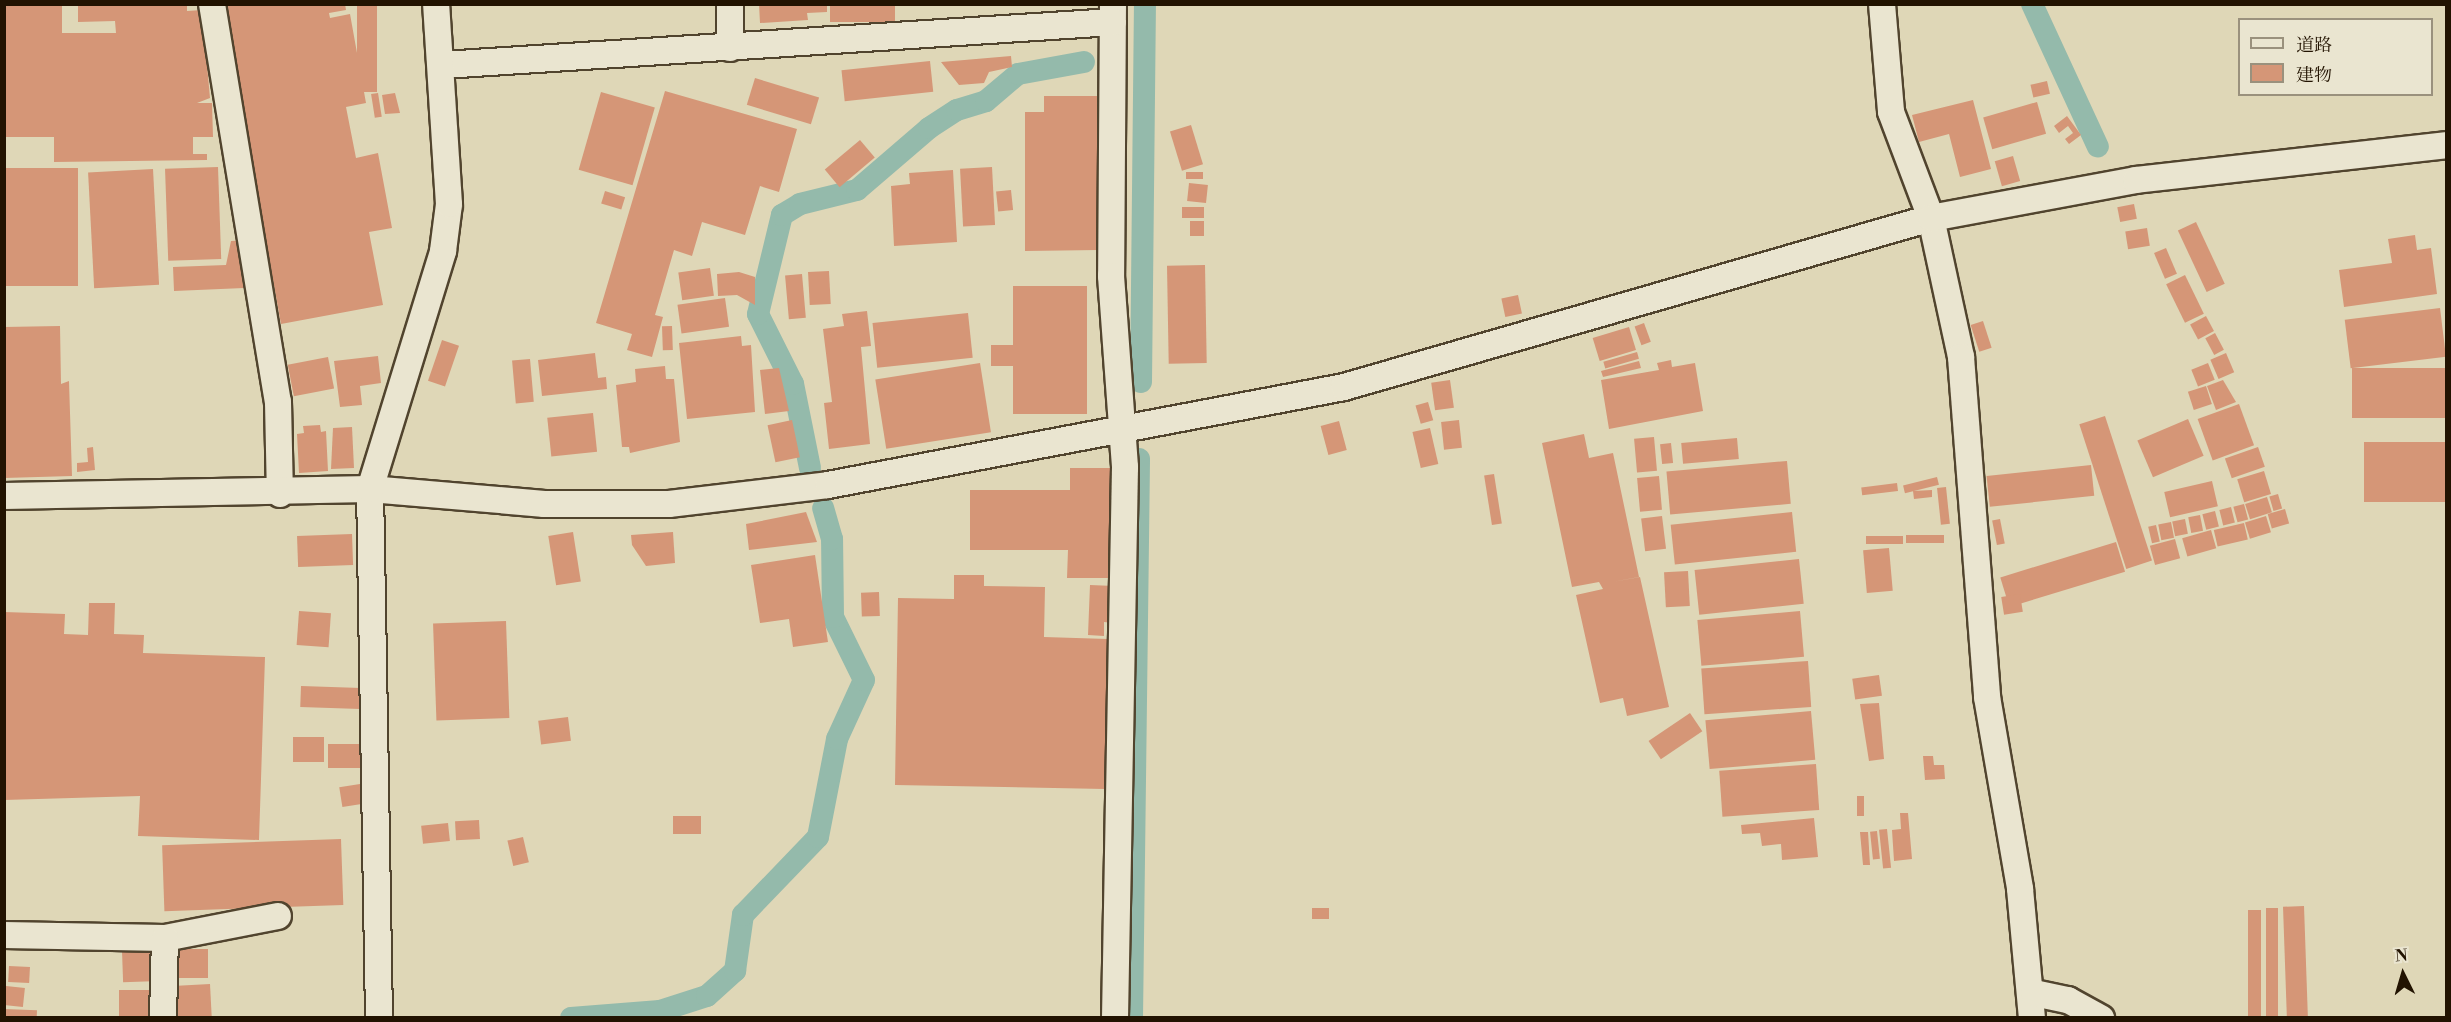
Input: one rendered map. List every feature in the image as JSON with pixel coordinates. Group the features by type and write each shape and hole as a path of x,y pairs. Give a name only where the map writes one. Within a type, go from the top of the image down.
{"street":[{"path":"213,4 278,402 279,494"},
{"path":"379,1017 370,489 443,251 449,204 442,65 436,4"},
{"path":"730,4 730,48"},
{"path":"1882,4 1891,112 1931,218 1961,357 1987,697 2033,1005 2068,1000 2101,1017"},
{"path":"442,65 730,48 1113,13 1112,276 1119,429 1125,467 1115,1017"},
{"path":"4,496 279,494 370,489 544,504 669,504 828,485 1344,387 1931,218 2136,180 2446,145"},
{"path":"4,935 165,938 278,916"},
{"path":"164,1017 165,938"}],"building":[{"path":"4,4 62,4 62,33 116,33 115,21 78,22 78,4 187,4 187,11 202,10 210,98 197,103 212,103 213,137 193,137 193,154 207,154 207,160 54,162 54,137 4,137"},
{"path":"223,4 345,4 346,10 329,13 330,18 350,14 366,103 346,107 356,158 378,153 392,228 369,232 383,305 281,324"},
{"path":"357,4 377,4 377,92 357,92"},
{"path":"759,4 827,4 827,12 807,13 808,20 760,23"},
{"path":"830,4 895,4 895,22 830,22"},
{"path":"1011,56 1012,67 989,72 984,83 959,85 941,62"},
{"path":"930,61 933,92 845,101 841,70"},
{"path":"755,78 819,98 811,124 747,105"},
{"path":"2047,81 2050,94 2033,97 2030,85"},
{"path":"665,91 797,129 779,192 760,186 745,235 702,222 692,256 674,250 655,315 663,317 652,357 627,350 632,334 596,323"},
{"path":"601,92 655,107 633,185 579,170"},
{"path":"378,93 382,117 375,118 371,94"},
{"path":"395,93 400,113 385,114 382,95"},
{"path":"1044,96 1097,96 1098,250 1025,251 1025,112 1044,112"},
{"path":"1973,100 1991,169 1960,177 1949,134 1919,142 1912,115"},
{"path":"2037,102 2046,134 1992,149 1983,117"},
{"path":"2067,116 2081,135 2069,144 2065,139 2073,133 2068,126 2059,133 2054,126"},
{"path":"1191,125 1203,164 1182,171 1170,131"},
{"path":"860,140 875,158 840,187 825,170"},
{"path":"2013,156 2020,181 2002,186 1995,161"},
{"path":"218,167 221,259 168,261 165,169"},
{"path":"992,167 995,225 963,227 960,169"},
{"path":"4,168 78,168 78,286 4,286"},
{"path":"153,169 159,285 94,288 88,172"},
{"path":"953,170 957,242 894,246 891,186 910,184 909,173"},
{"path":"1186,172 1203,172 1203,179 1186,179"},
{"path":"1189,183 1208,185 1206,203 1187,201"},
{"path":"1011,190 1013,210 998,211 996,192"},
{"path":"605,191 625,197 621,210 601,203"},
{"path":"2134,204 2137,219 2120,222 2117,207"},
{"path":"1182,207 1204,207 1204,218 1182,218"},
{"path":"1190,221 1204,221 1204,236 1190,236"},
{"path":"2196,222 2225,284 2207,292 2178,230"},
{"path":"2147,228 2150,246 2128,249 2125,231"},
{"path":"2415,235 2417,250 2431,248 2437,294 2344,307 2339,270 2392,263 2388,239"},
{"path":"248,240 244,288 174,291 173,267 226,265 231,241"},
{"path":"2166,248 2177,274 2165,279 2154,253"},
{"path":"1205,265 1207,363 1169,364 1167,266"},
{"path":"710,268 714,296 682,300 678,272"},
{"path":"829,271 831,304 810,305 808,272"},
{"path":"739,272 755,277 755,305 737,295 718,296 717,274"},
{"path":"802,274 806,318 789,319 785,275"},
{"path":"2185,275 2204,314 2185,323 2166,284"},
{"path":"1013,286 1087,286 1087,414 1013,414 1013,366 991,366 991,345 1013,345"},
{"path":"1518,295 1522,314 1505,317 1501,299"},
{"path":"725,298 729,327 682,333 677,305"},
{"path":"2440,308 2446,357 2351,368 2345,320"},
{"path":"867,311 871,346 861,347 870,444 829,449 824,403 832,402 823,329 844,326 842,314"},
{"path":"968,313 973,358 877,368 873,323"},
{"path":"2206,316 2214,331 2198,339 2190,324"},
{"path":"1983,321 1992,348 1979,352 1971,325"},
{"path":"1644,323 1651,342 1641,345 1635,326"},
{"path":"60,326 61,384 69,381 72,476 4,478 4,327"},
{"path":"662,326 672,326 673,350 663,350"},
{"path":"1629,327 1636,350 1600,361 1593,338"},
{"path":"2215,333 2224,350 2214,355 2205,338"},
{"path":"741,336 742,346 751,345 755,412 687,419 679,343"},
{"path":"442,340 459,346 445,387 428,381"},
{"path":"1637,352 1639,359 1605,368 1603,362"},
{"path":"595,353 598,378 606,377 607,389 542,396 538,360"},
{"path":"2226,353 2234,372 2219,379 2210,360"},
{"path":"378,356 381,383 360,386 362,405 340,407 334,361"},
{"path":"328,357 334,388 294,396 288,365"},
{"path":"530,359 534,402 516,403 512,361"},
{"path":"1671,360 1672,367 1695,363 1703,411 1609,429 1601,380 1659,370 1657,363"},
{"path":"1639,361 1641,368 1603,377 1601,371"},
{"path":"980,363 991,432 886,449 875,380"},
{"path":"2208,363 2215,380 2198,386 2191,370"},
{"path":"665,366 666,379 674,379 680,442 630,453 629,447 622,447 616,385 636,382 635,369"},
{"path":"779,368 789,411 765,414 760,370"},
{"path":"2352,368 2446,368 2446,418 2352,418"},
{"path":"1450,380 1454,408 1435,410 1431,383"},
{"path":"2223,380 2236,402 2216,410 2207,386"},
{"path":"2206,386 2212,404 2194,410 2188,392"},
{"path":"1428,402 1433,420 1421,424 1416,406"},
{"path":"2239,404 2254,445 2213,460 2198,419"},
{"path":"593,413 597,452 551,457 547,418"},
{"path":"2105,416 2152,561 2126,569 2079,424"},
{"path":"2188,419 2204,456 2153,477 2137,440"},
{"path":"792,420 800,457 775,462 768,425"},
{"path":"1459,420 1462,448 1444,450 1441,422"},
{"path":"1339,421 1347,450 1328,455 1321,426"},
{"path":"320,425 321,432 326,431 328,471 299,473 297,434 304,433 303,426"},
{"path":"352,427 354,468 331,469 333,428"},
{"path":"1430,428 1438,464 1421,468 1412,432"},
{"path":"1584,434 1589,458 1613,453 1639,577 1612,582 1640,577 1669,707 1627,716 1623,698 1600,703 1576,595 1603,589 1599,582 1572,587 1542,443"},
{"path":"1654,437 1657,471 1637,473 1634,439"},
{"path":"1737,438 1739,459 1683,464 1681,443"},
{"path":"2364,442 2446,442 2446,502 2364,502"},
{"path":"1671,443 1673,463 1662,464 1660,444"},
{"path":"93,447 95,470 77,472 77,463 88,462 87,448"},
{"path":"2258,447 2265,467 2232,478 2225,458"},
{"path":"1787,461 1791,504 1670,514 1666,472"},
{"path":"2091,465 2094,496 1990,507 1987,476"},
{"path":"1070,468 1113,468 1113,578 1067,578 1068,550 970,550 970,490 1070,490"},
{"path":"2264,471 2271,494 2244,502 2237,479"},
{"path":"1494,474 1502,523 1492,525 1484,476"},
{"path":"1659,476 1662,510 1640,512 1637,478"},
{"path":"1937,477 1939,485 1905,493 1903,485"},
{"path":"2212,481 2218,506 2170,517 2164,492"},
{"path":"1897,483 1898,491 1862,495 1861,487"},
{"path":"1946,487 1950,524 1941,525 1937,488"},
{"path":"1932,490 1932,497 1914,499 1913,491"},
{"path":"2278,494 2282,508 2273,511 2269,496"},
{"path":"2267,497 2272,512 2250,519 2245,504"},
{"path":"2244,504 2248,519 2238,522 2233,507"},
{"path":"2231,507 2235,523 2223,525 2219,510"},
{"path":"2285,509 2289,523 2272,528 2268,514"},
{"path":"2215,511 2219,527 2206,530 2202,514"},
{"path":"806,512 817,542 749,550 746,524"},
{"path":"1792,512 1796,552 1675,565 1671,525"},
{"path":"2200,515 2203,531 2191,533 2188,517"},
{"path":"1662,516 1666,549 1645,551 1641,519"},
{"path":"2266,516 2271,532 2250,539 2245,522"},
{"path":"2000,519 2005,544 1997,545 1992,521"},
{"path":"2185,519 2188,534 2175,536 2172,521"},
{"path":"2171,522 2174,538 2161,540 2158,524"},
{"path":"2244,523 2248,540 2218,547 2214,530"},
{"path":"2156,525 2160,542 2152,543 2148,527"},
{"path":"2211,530 2216,548 2187,557 2182,538"},
{"path":"573,532 581,581 556,585 548,536"},
{"path":"673,532 675,563 646,566 632,545 631,535"},
{"path":"352,534 353,565 298,567 297,536"},
{"path":"1906,535 1944,535 1944,543 1906,543"},
{"path":"1866,536 1903,536 1903,544 1866,544"},
{"path":"2175,539 2180,558 2155,565 2150,546"},
{"path":"2116,542 2125,572 2009,607 2000,577"},
{"path":"1889,548 1893,591 1867,593 1863,550"},
{"path":"815,555 828,642 793,647 789,619 760,623 751,565"},
{"path":"1799,559 1804,604 1699,615 1695,570"},
{"path":"1688,571 1690,606 1666,607 1664,572"},
{"path":"954,575 984,575 984,586 1045,587 1044,637 1108,639 1105,789 895,785 898,598 954,599"},
{"path":"1090,585 1114,586 1113,623 1104,622 1104,636 1088,635"},
{"path":"879,592 880,616 862,617 861,593"},
{"path":"2020,594 2023,612 2004,615 2001,597"},
{"path":"89,603 115,603 114,634 144,635 143,653 265,657 259,840 138,836 140,796 4,800 4,612 65,614 64,634 88,635"},
{"path":"299,611 331,613 329,647 297,645"},
{"path":"1800,611 1804,657 1701,666 1697,620"},
{"path":"506,621 509,718 436,720 433,624"},
{"path":"1808,661 1811,707 1704,714 1701,668"},
{"path":"1879,675 1882,696 1855,700 1852,679"},
{"path":"301,686 361,688 360,709 300,707"},
{"path":"1879,703 1884,759 1869,761 1860,704"},
{"path":"1811,711 1815,760 1710,769 1705,720"},
{"path":"1690,713 1702,731 1661,759 1649,741"},
{"path":"568,717 571,741 541,744 538,721"},
{"path":"293,737 324,737 324,762 293,762"},
{"path":"328,744 360,744 360,768 328,768"},
{"path":"1923,756 1933,756 1934,765 1944,765 1945,779 1925,780"},
{"path":"1816,764 1819,810 1722,817 1719,771"},
{"path":"360,784 363,804 342,807 339,787"},
{"path":"1857,796 1864,796 1864,816 1857,816"},
{"path":"1900,813 1908,813 1912,859 1894,861 1892,830 1901,829"},
{"path":"673,816 701,816 701,834 673,834"},
{"path":"1814,818 1818,857 1782,860 1781,844 1762,846 1760,833 1742,834 1741,825"},
{"path":"479,820 480,839 456,840 455,821"},
{"path":"448,823 450,841 423,844 421,826"},
{"path":"1887,829 1891,868 1883,869 1879,830"},
{"path":"1877,831 1880,859 1873,860 1870,832"},
{"path":"1860,832 1868,832 1870,865 1863,865"},
{"path":"523,837 529,862 513,866 507,841"},
{"path":"341,839 343,905 164,911 162,845"},
{"path":"2304,906 2308,1018 2287,1018 2283,907"},
{"path":"1312,908 1329,908 1329,919 1312,919"},
{"path":"2266,908 2278,908 2278,1018 2266,1018"},
{"path":"2248,910 2261,910 2261,1018 2248,1018"},
{"path":"173,949 208,949 208,978 173,978"},
{"path":"158,950 159,981 123,982 122,951"},
{"path":"9,966 30,967 29,983 8,982"},
{"path":"210,984 212,1017 175,1018 173,986"},
{"path":"6,986 25,988 23,1007 4,1005"},
{"path":"119,990 155,990 155,1018 119,1018"},
{"path":"4,1009 37,1010 37,1018 4,1018"}],"waterway":[{"path":"1141,382 1145,4"},
{"path":"2032,4 2098,147"},
{"path":"810,468 793,384 758,314 782,215 800,204 857,190 929,128 957,110 986,101 1018,74 1084,62"},
{"path":"1132,1018 1139,459"},
{"path":"571,1018 660,1011 707,996 735,971 743,915 818,837 837,739 864,680 833,617 832,539 823,508"}]}
